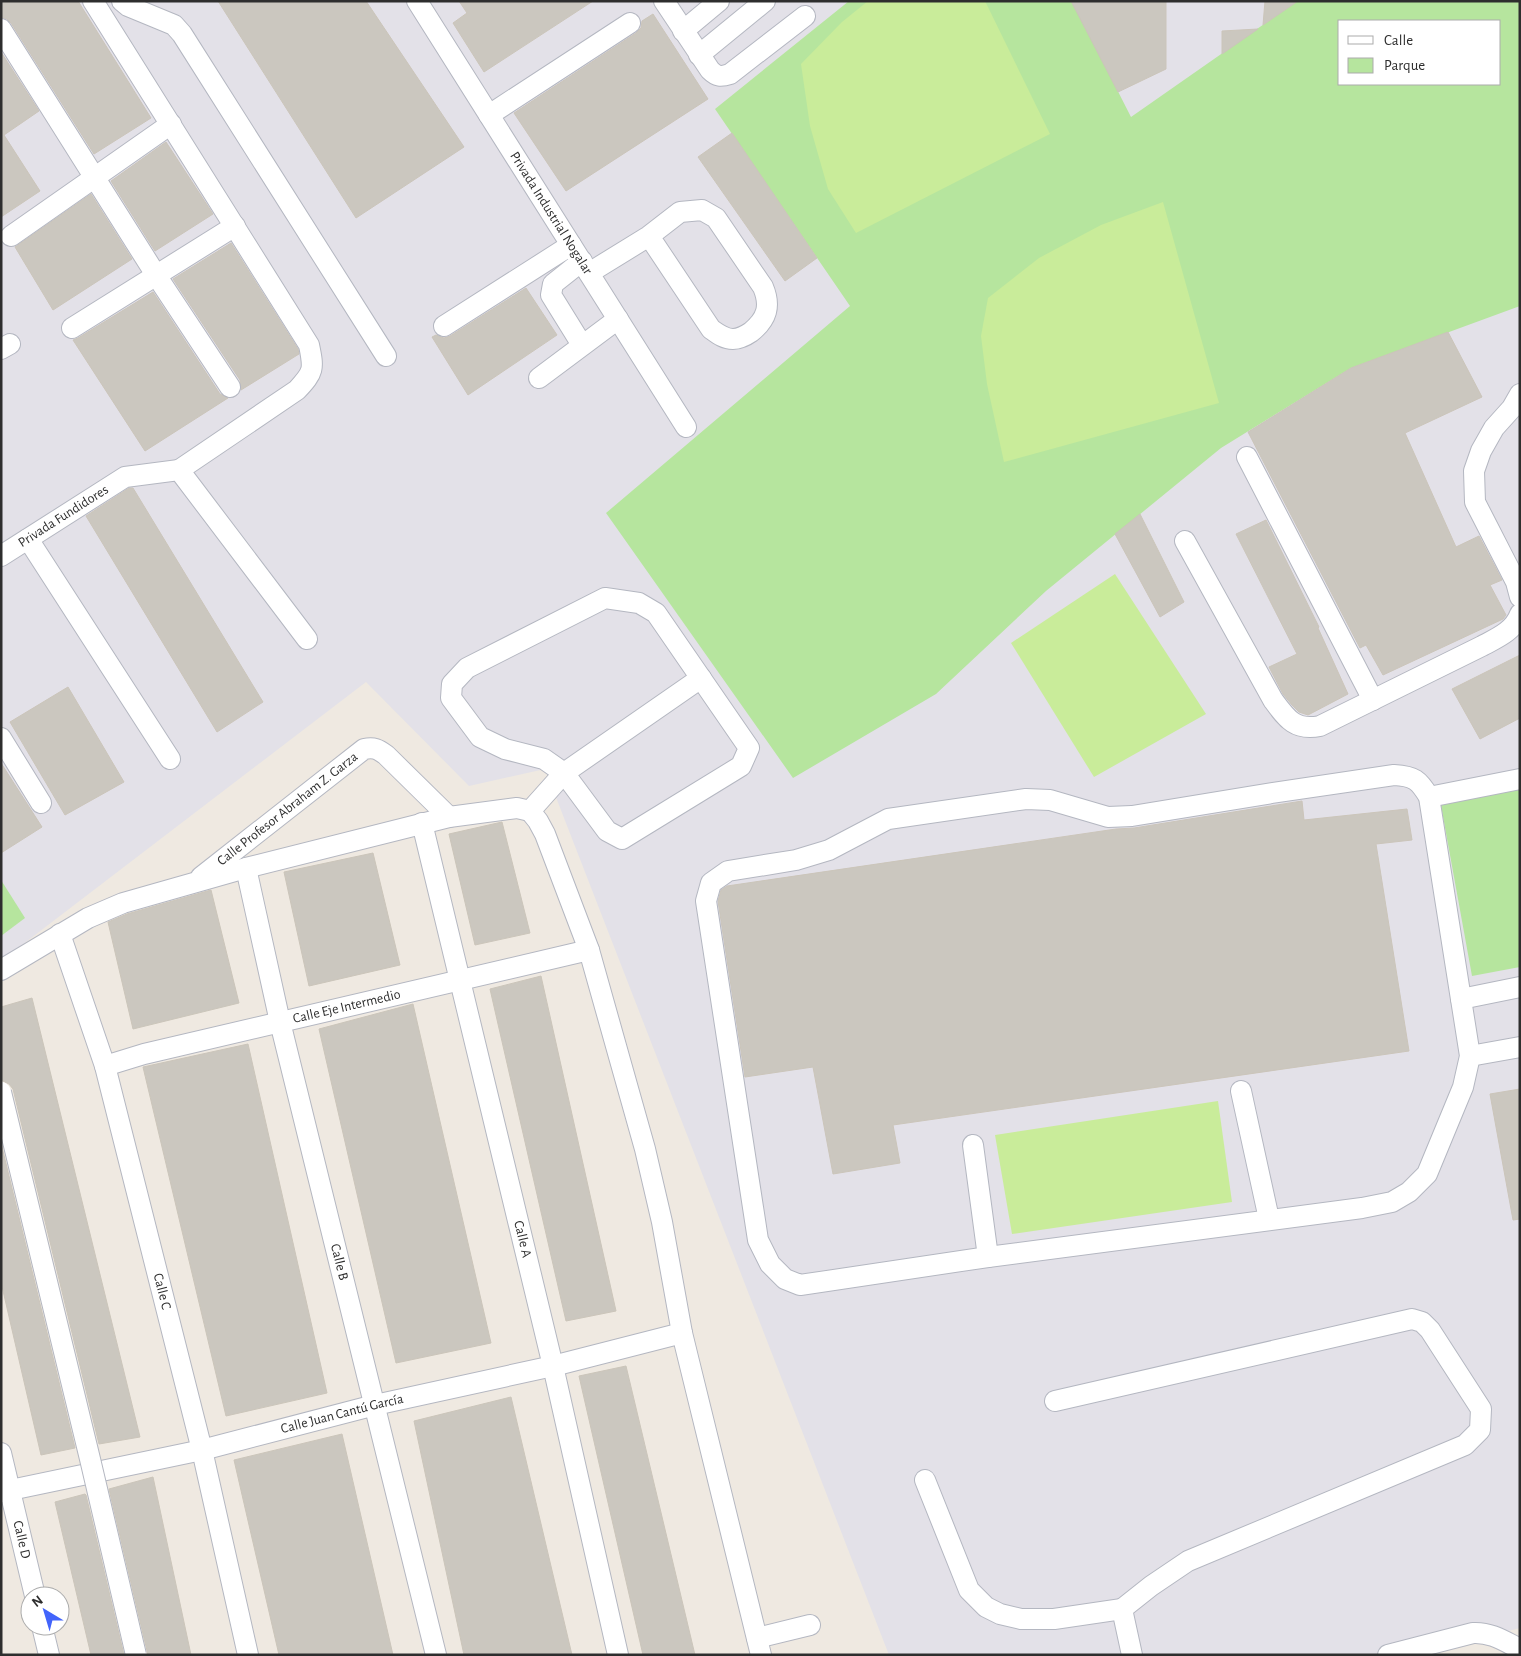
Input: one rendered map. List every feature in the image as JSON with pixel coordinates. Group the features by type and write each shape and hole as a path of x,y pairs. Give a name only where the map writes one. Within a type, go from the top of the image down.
{"lane":[{"path":"93,1 309,345 313,365 308,379 297,390 179,470 306,639"},
{"path":"122,1 128,6 174,25 182,34 386,356"},
{"name":"Privada Industrial Nogalar","path":"417,1 686,427"},
{"path":"664,1 698,55 716,76 722,77 730,74 804,16"},
{"path":"683,31 719,1"},
{"path":"698,55 765,1"},
{"path":"489,115 630,23"},
{"path":"1,29 156,275 230,387"},
{"path":"11,236 171,124"},
{"path":"444,326 581,260 649,236 680,212 702,210 716,218 762,287 767,297 767,311 760,325 744,336 732,339 721,336 711,329 649,236"},
{"path":"72,328 234,226"},
{"path":"581,260 553,284 551,295 582,345"},
{"path":"539,378 618,319"},
{"path":"1520,394 1512,408 1494,428 1481,451 1474,471 1475,502 1516,582 1520,597"},
{"path":"1247,457 1372,700"},
{"name":"Privada Fundidores","path":"2,552 28,539 125,477 179,470"},
{"path":"28,539 170,759"},
{"path":"1185,541 1273,700 1288,720 1298,726 1309,728 1320,726 1505,633 1516,623 1520,614"},
{"path":"605,598 639,603 656,613 749,748 741,766 622,839 607,831 564,773 544,759 505,749 480,737 451,698 452,684 467,668 605,598"},
{"path":"701,678 564,773 530,812 545,834 589,950 645,1149 662,1222 682,1333 759,1646 810,1625"},
{"path":"1,738 42,804"},
{"name":"Calle Profesor Abraham Z. Garza","path":"192,884 364,749 371,747 386,755 450,817"},
{"path":"1394,775 1409,775 1421,784 1429,797 1470,1056 1463,1086 1427,1174 1409,1192 1392,1202 1362,1208 988,1257 800,1285 785,1279 770,1264 758,1240 706,901 711,883 728,871 796,860 829,850 888,819 1026,799 1050,800 1108,817 1132,816 1394,775"},
{"path":"1429,797 1520,779"},
{"name":"Calle Profesor Abraham Z. Garza","path":"1,970 88,918 122,903 246,868 422,823 450,817 517,808 530,812"},
{"name":"Calle A","path":"422,823 553,1366 618,1655"},
{"name":"Calle B","path":"246,868 280,1022 436,1655"},
{"name":"Calle C","path":"60,934 105,1066 202,1450 248,1655"},
{"name":"Calle Eje Intermedio","path":"105,1066 144,1054 589,950"},
{"path":"1461,998 1520,987"},
{"path":"1470,1056 1520,1047"},
{"path":"1241,1091 1269,1219"},
{"path":"1,1092 136,1655"},
{"path":"972,1145 988,1257"},
{"path":"925,1480 969,1590 986,1607 1000,1614 1021,1619 1054,1618 1122,1609 1151,1586 1188,1561 1465,1446 1480,1430 1482,1409 1430,1330 1422,1322 1412,1319 1056,1400"},
{"name":"Calle Juan Cantú García","path":"6,1491 202,1450 374,1405 553,1366 682,1333"},
{"name":"Calle D","path":"1,1453 6,1491 32,1586"},
{"path":"1122,1609 1132,1655"},
{"path":"1388,1655 1483,1633 1492,1635 1520,1649"},
{"path":"44,1636 49,1655"}],"shaded area":[{"path":"1,1 1520,1 1520,1628 1413,1655 889,1655 545,769 469,786 366,682 1,961"}],"green space":[{"path":"849,1 1072,1 1131,117 1297,1 1520,1 1520,306 1351,368 1221,448 1046,591 936,694 793,778 606,513 850,306 715,109"},
{"path":"868,1 985,1 1050,134 856,233 828,189 810,126 801,64 842,22"},
{"path":"1163,202 1219,403 1004,462 987,384 981,336 988,298 1039,258 1101,225"},
{"path":"1115,574 1206,714 1094,777 1011,643"},
{"path":"1520,785 1520,967 1472,976 1440,800"},
{"path":"1,880 25,918 1,936"},
{"path":"1218,1101 1232,1202 1012,1234 995,1135"}],"building":[{"path":"1,1 78,1 151,118 94,154 11,23 1,17"},
{"path":"218,1 366,1 464,147 356,218"},
{"path":"459,1 593,1 484,72 453,23 467,13"},
{"path":"1071,1 1166,1 1166,69 1118,92"},
{"path":"1265,1 1298,1 1263,25"},
{"path":"653,14 708,99 566,191 514,113 636,33 641,28 642,21"},
{"path":"1258,29 1222,54 1222,31"},
{"path":"1,52 39,111 4,135 40,191 1,217"},
{"path":"732,133 817,258 785,281 698,157"},
{"path":"166,142 213,214 155,251 111,181"},
{"path":"91,194 132,259 53,310 15,247"},
{"path":"231,243 298,349 299,354 241,390 240,380 173,279"},
{"path":"526,288 557,335 468,395 432,337 436,335 444,338 450,336"},
{"path":"153,292 220,394 228,398 145,451 73,340"},
{"path":"1448,332 1482,397 1405,433 1456,547 1479,536 1502,580 1490,585 1506,615 1503,619 1383,675 1366,645 1360,648 1248,432 1351,368"},
{"path":"129,488 133,488 263,702 217,732 86,516"},
{"path":"1140,514 1184,602 1160,617 1115,534"},
{"path":"1266,520 1319,627 1348,694 1308,715 1299,712 1283,694 1269,667 1297,654 1236,534"},
{"path":"1520,655 1520,718 1480,739 1452,689"},
{"path":"68,687 124,782 65,815 10,722"},
{"path":"1,763 42,827 1,853"},
{"path":"1302,801 1304,820 1407,809 1412,840 1376,844 1409,1051 893,1125 900,1163 833,1174 813,1067 745,1077 718,901 721,890 727,886 1116,829 1134,828"},
{"path":"502,822 530,933 475,945 449,834"},
{"path":"373,853 400,965 309,986 284,872"},
{"path":"211,890 239,1003 133,1029 108,922 127,914"},
{"path":"541,976 616,1311 566,1321 490,989"},
{"path":"32,998 140,1437 99,1444 13,1089 9,1084 1,1080 1,1007"},
{"path":"413,1004 491,1343 396,1363 319,1029"},
{"path":"248,1044 327,1393 226,1416 143,1067"},
{"path":"1520,1089 1520,1219 1513,1220 1490,1094"},
{"path":"1,1143 75,1448 41,1455 1,1282"},
{"path":"626,1366 695,1655 643,1655 579,1376"},
{"path":"511,1397 572,1655 464,1655 414,1421"},
{"path":"342,1434 393,1655 279,1655 234,1460"},
{"path":"153,1477 191,1655 148,1655 109,1489"},
{"path":"85,1494 124,1655 91,1655 55,1502"}]}
